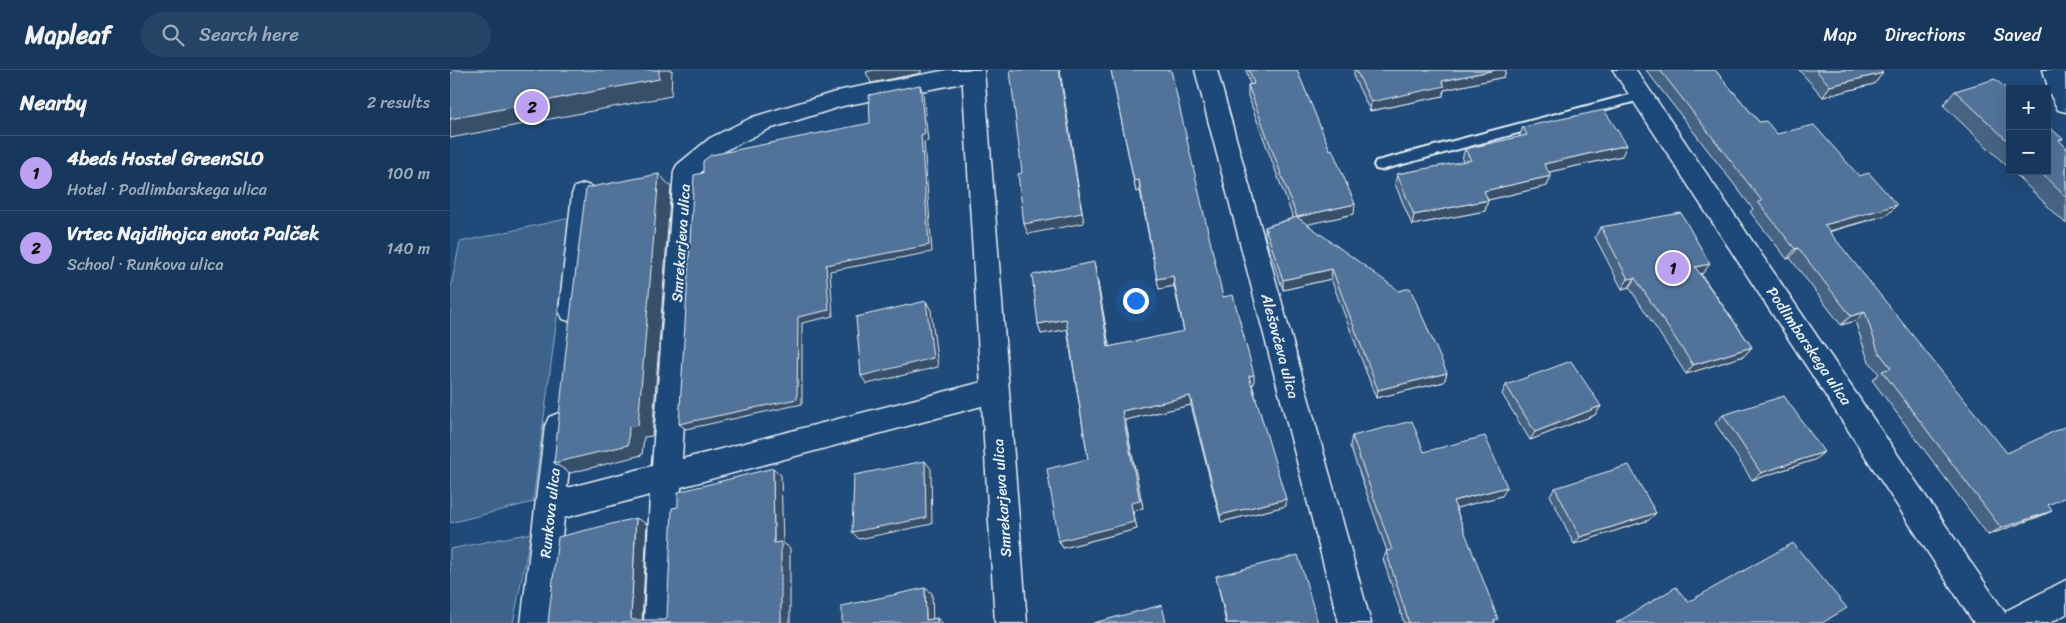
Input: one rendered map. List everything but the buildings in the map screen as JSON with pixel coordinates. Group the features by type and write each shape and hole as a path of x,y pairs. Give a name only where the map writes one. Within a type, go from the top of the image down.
{"street":[{"name":"Alešovčeva ulica","path":"1206,70 1355,623"},
{"name":"Podlimbarskega ulica","path":"1624,70 1993,623"},
{"path":"2054,70 2066,104"},
{"name":"Smrekarjeva ulica","path":"660,623 666,476 686,171 718,144 761,123 842,98 973,72 1010,623"},
{"path":"569,333 584,194"},
{"path":"550,507 994,391"},
{"name":"Runkova ulica","path":"537,623 562,401"},
{"path":"2018,623 2066,596"}],"lane":[{"path":"1380,165 1640,96"}],"shaded area":[{"path":"570,218 533,502 450,523 450,291 460,242"},
{"path":"531,533 513,623 450,623 450,549"}],"place":[{"name":"Vrtec Najdihojca enota Palček","path":"532,107"},
{"name":"4beds Hostel GreenSLO","path":"1673,268"}]}
